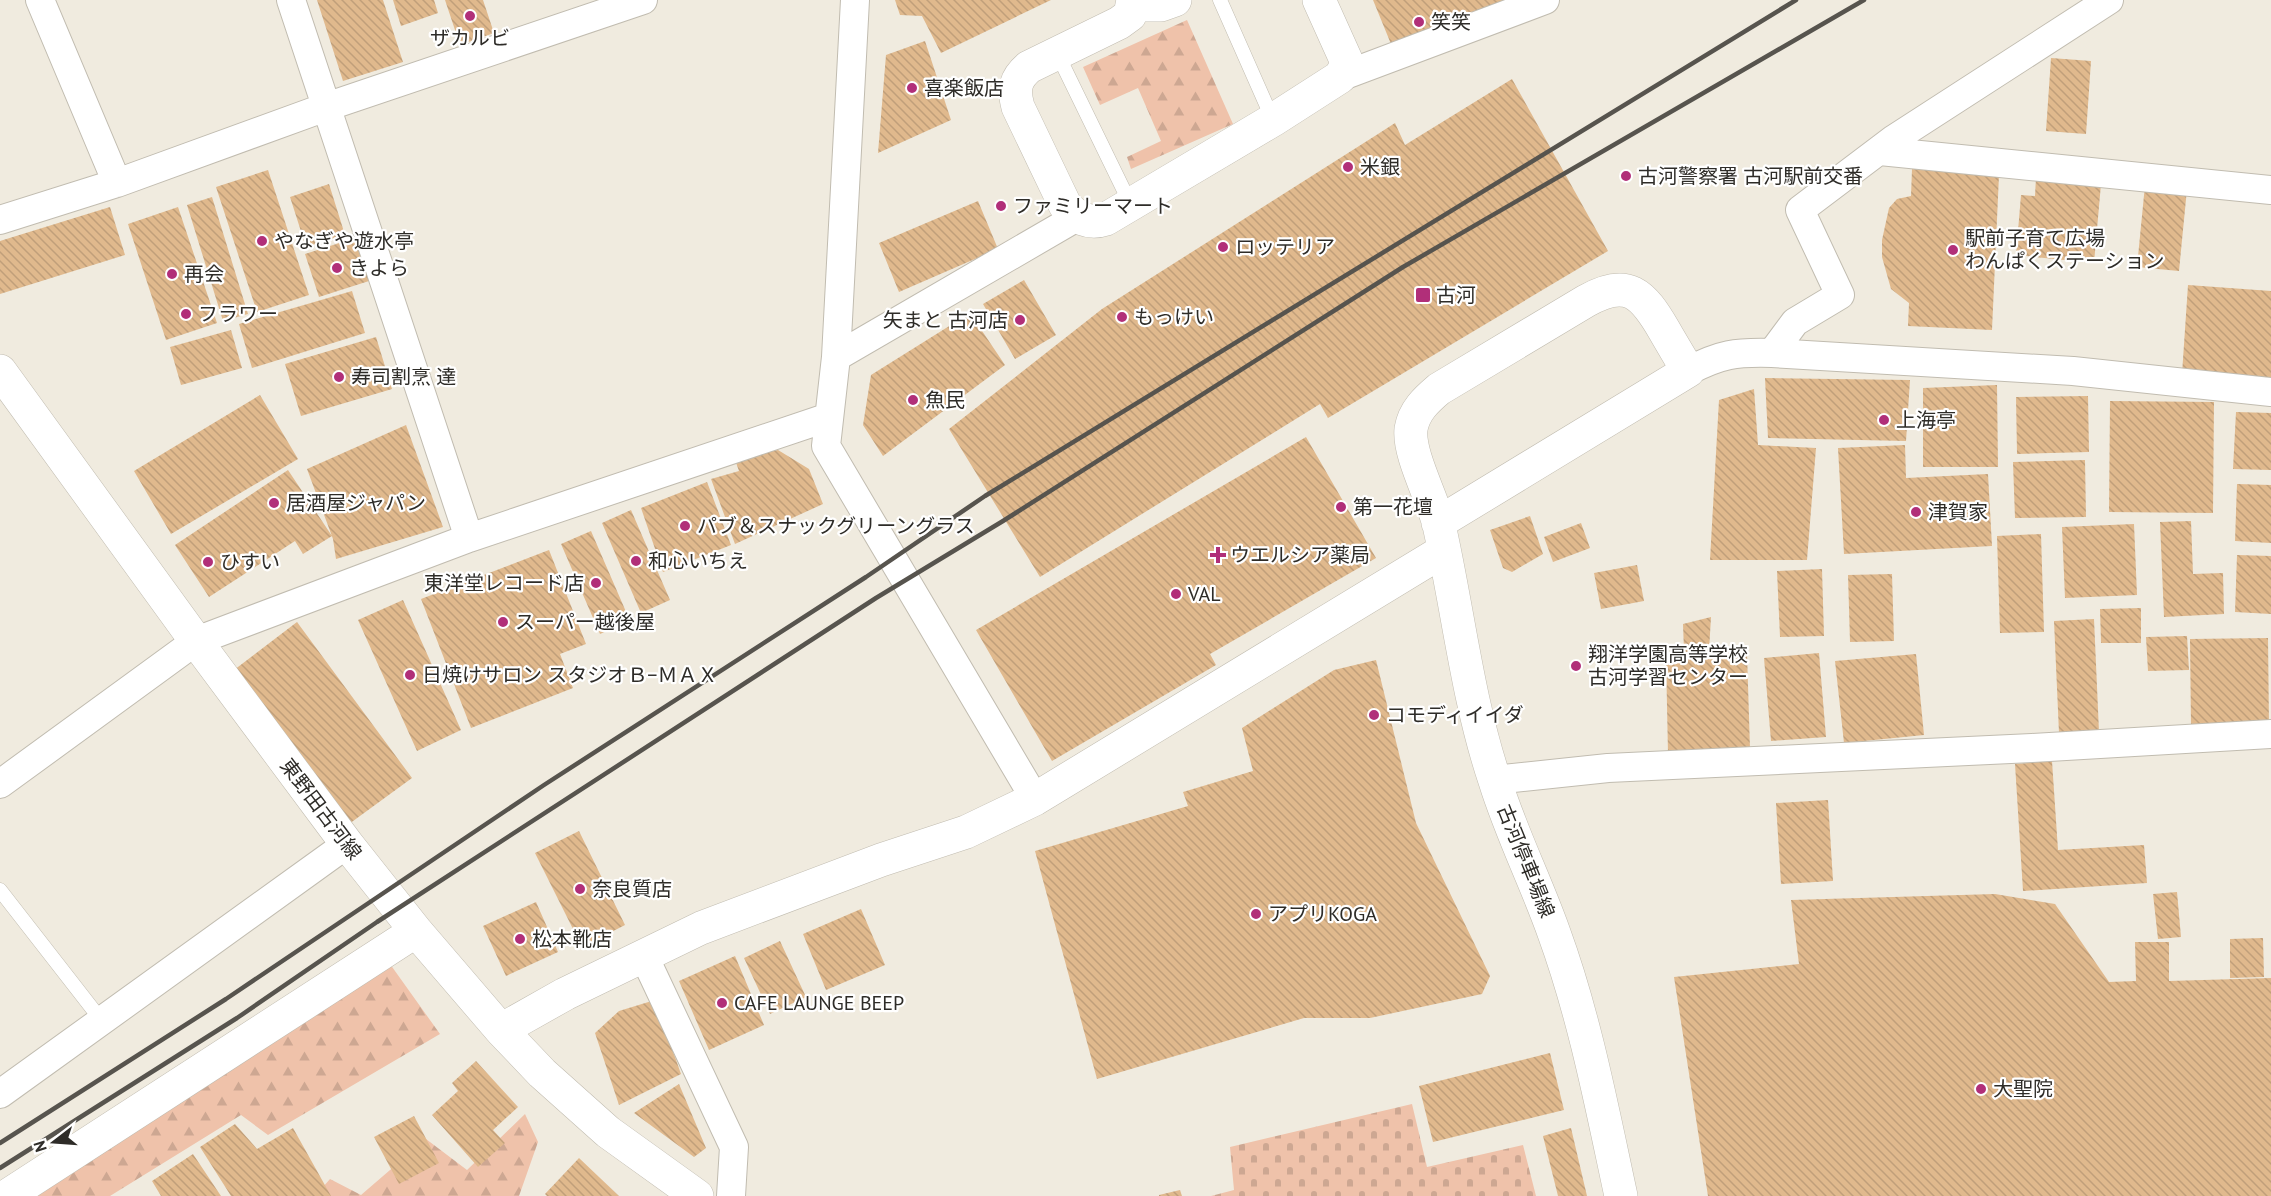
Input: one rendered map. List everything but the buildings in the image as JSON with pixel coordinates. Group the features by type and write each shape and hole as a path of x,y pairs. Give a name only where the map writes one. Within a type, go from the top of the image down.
{"street":[{"path":"40,0 117,183"},
{"path":"291,0 469,538"},
{"path":"0,220 117,183 326,107 576,11 643,0"},
{"path":"855,0 836,357 826,446 1035,799"},
{"path":"1133,0 1130,15 1119,23 1029,67 1020,75 1015,85 1014,94 1017,106 1065,205 1077,217 1087,221 1097,222 1106,219 1131,205 1340,77 1545,0"},
{"path":"1141,0 1147,5 1161,5 1175,0"},
{"path":"1319,0 1346,60 1340,77"},
{"path":"1772,353 1796,322 1840,295 1800,210 1880,151 2109,0"},
{"path":"1880,151 2271,190"},
{"path":"836,357 1077,217"},
{"name":"古河停車場線","path":"1621,1196 1588,1043 1574,994 1554,933 1494,780 1479,720 1441,537 1419,468 1411,430 1417,412 1424,402 1439,389 1600,293 1617,289 1641,297 1650,306 1688,371"},
{"path":"501,1030 565,994 701,928 881,860 966,832 1035,799 1441,537 1688,371 1714,358 1744,352 1772,353 2073,371 2271,393"},
{"name":"東野田古河線","path":"0,371 196,641 347,844 416,931 501,1030 542,1073 608,1132 697,1196"},
{"path":"0,784 196,641 469,538 829,417"},
{"path":"1494,780 1608,768 2020,749 2271,734"},
{"path":"2,1092 347,844"},
{"path":"7,1196 416,931"},
{"path":"644,956 734,1147 731,1196"}],"lane":[{"path":"1220,0 1273,120"},
{"path":"1057,52 1131,205"},
{"path":"0,890 102,1021"}],"green space":[{"path":"1187,20 1233,124 1131,169 1127,157 1161,141 1138,88 1100,105 1083,67"},
{"path":"390,964 440,1034 268,1135 241,1115 110,1196 27,1196"},
{"path":"1412,1104 1427,1167 1523,1145 1536,1196 1211,1196 1234,1190 1230,1147"},
{"path":"525,1114 538,1142 519,1196 315,1196 330,1179 361,1195 426,1139 467,1170"}],"railway":[{"path":"0,1143 226,999 544,785 866,577 985,496 1796,0"},
{"path":"0,1168 237,1018 377,922 876,598 1003,521 1403,267 1864,0"}],"place":[{"name":"ザカルビ","path":"470,16"},
{"name":"笑笑","path":"1419,22"},
{"name":"喜楽飯店","path":"912,88"},
{"name":"米銀","path":"1348,167"},
{"name":"古河警察署 古河駅前交番","path":"1626,176"},
{"name":"ファミリーマート","path":"1001,206"},
{"name":"やなぎや遊水亭","path":"262,241"},
{"name":"ロッテリア","path":"1223,247"},
{"name":"駅前子育て広場 わんぱくステーション","path":"1953,250"},
{"name":"きよら","path":"337,268"},
{"name":"再会","path":"172,274"},
{"name":"古河","path":"1423,295"},
{"name":"フラワー","path":"186,314"},
{"name":"もっけい","path":"1122,317"},
{"name":"矢まと 古河店","path":"1020,320"},
{"name":"寿司割烹 達","path":"339,377"},
{"name":"魚民","path":"913,400"},
{"name":"上海亭","path":"1884,420"},
{"name":"居酒屋ジャパン","path":"274,503"},
{"name":"第一花壇","path":"1341,507"},
{"name":"津賀家","path":"1916,512"},
{"name":"パブ＆スナックグリーングラス","path":"685,526"},
{"name":"ウエルシア薬局","path":"1218,555"},
{"name":"和心いちえ","path":"636,561"},
{"name":"ひすい","path":"208,562"},
{"name":"東洋堂レコード店","path":"596,583"},
{"name":"VAL","path":"1176,594"},
{"name":"スーパー越後屋","path":"503,622"},
{"name":"翔洋学園高等学校 古河学習センター","path":"1576,666"},
{"name":"日焼けサロン スタジオＢ−ＭＡＸ","path":"410,675"},
{"name":"コモディイイダ","path":"1374,715"},
{"name":"奈良質店","path":"580,889"},
{"name":"アプリKOGA","path":"1256,914"},
{"name":"松本靴店","path":"520,939"},
{"name":"CAFE LAUNGE BEEP","path":"722,1003"},
{"name":"大聖院","path":"1981,1089"}]}
